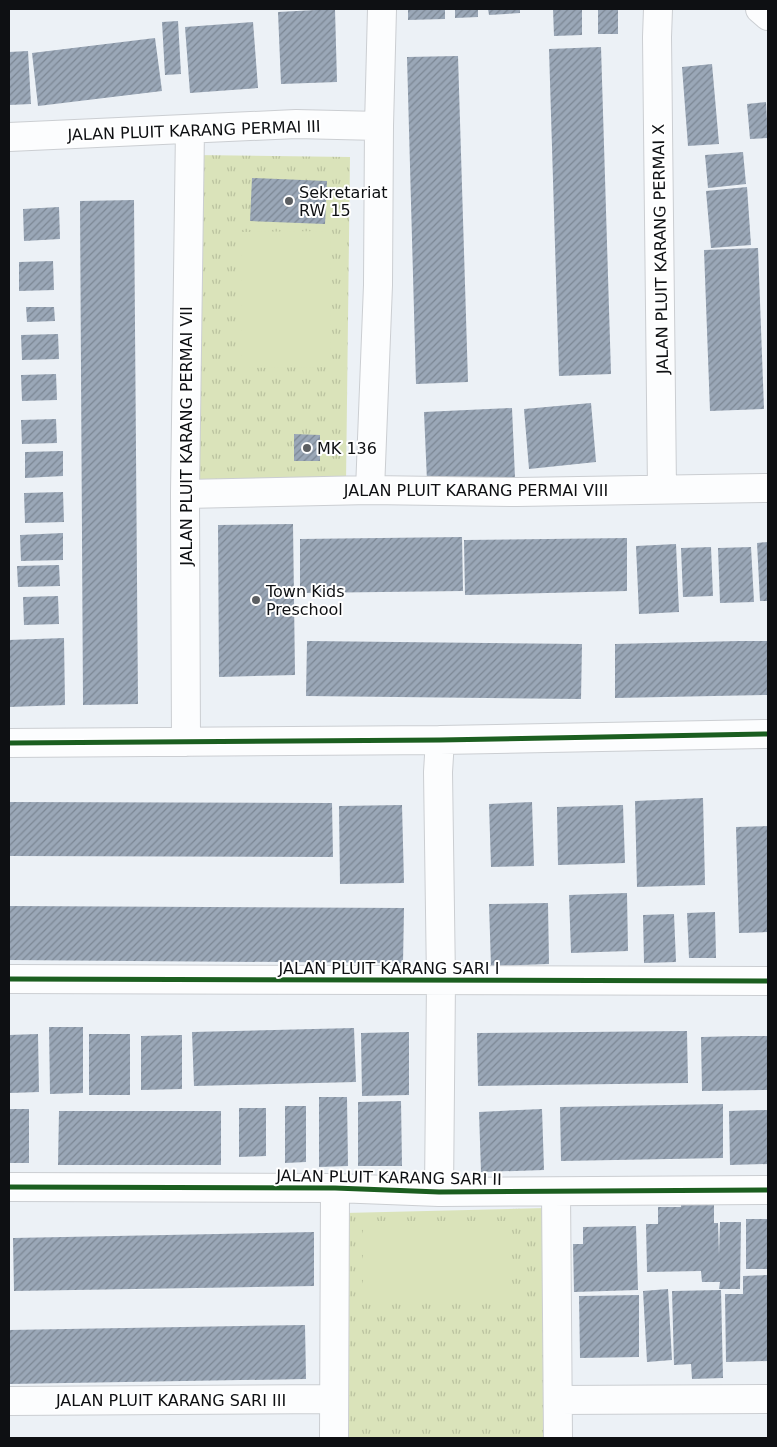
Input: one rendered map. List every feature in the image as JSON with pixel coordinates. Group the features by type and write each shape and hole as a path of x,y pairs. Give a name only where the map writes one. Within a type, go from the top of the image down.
{"street":[{"path":"370,490 378,285 382,9"},
{"name":"JALAN PLUIT KARANG PERMAI X","path":"658,9 656,37 662,489"},
{"path":"760,9 768,16"},
{"name":"JALAN PLUIT KARANG PERMAI III","path":"9,137 296,124 379,126"},
{"name":"JALAN PLUIT KARANG PERMAI VII","path":"186,742 185,494 190,130"},
{"name":"JALAN PLUIT KARANG PERMAI VIII","path":"185,494 370,490 517,492 768,488"},
{"path":"9,743 440,740 768,734"},
{"path":"439,1192 441,981 438,772 440,740"},
{"name":"JALAN PLUIT KARANG SARI I","path":"9,979 768,981"},
{"name":"JALAN PLUIT KARANG SARI II","path":"9,1187 335,1188 439,1192 768,1190"},
{"path":"334,1438 335,1188"},
{"path":"556,1192 558,1438"},
{"name":"JALAN PLUIT KARANG SARI III","path":"9,1401 333,1399"},
{"path":"558,1400 768,1399"}],"green space":[{"path":"193,155 350,157 346,483 189,481"},
{"path":"330,231 331,367 242,368 242,232"},
{"path":"546,1208 544,1438 346,1438 344,1213"},
{"path":"363,1221 511,1221 511,1303 363,1303"}],"building":[{"path":"335,9 337,82 281,84 278,12"},
{"path":"408,9 445,9 445,19 408,20"},
{"path":"455,9 478,9 478,17 455,18"},
{"path":"488,9 520,9 520,13 489,15"},
{"path":"553,9 582,9 582,35 554,36"},
{"path":"598,9 618,9 618,34 598,34"},
{"path":"178,21 181,74 165,75 162,22"},
{"path":"253,22 258,88 190,93 185,27"},
{"path":"155,38 162,91 38,106 32,53"},
{"path":"601,47 611,374 559,376 549,49"},
{"path":"28,51 31,104 9,105 9,52"},
{"path":"458,56 468,382 416,384 407,57"},
{"path":"712,64 719,144 688,146 682,67"},
{"path":"766,102 768,138 750,139 747,104"},
{"path":"743,152 746,184 708,188 705,155"},
{"name":"Sekretariat RW 15","path":"252,178 327,181 325,224 250,221"},
{"path":"747,187 751,245 711,248 706,191"},
{"path":"134,200 138,704 83,705 80,201"},
{"path":"59,207 60,239 24,241 23,209"},
{"path":"758,248 764,409 710,411 704,250"},
{"path":"53,261 54,290 19,291 19,262"},
{"path":"26,307 54,307 55,321 27,322"},
{"path":"58,334 59,359 22,360 21,335"},
{"path":"56,374 57,400 22,401 21,375"},
{"path":"591,403 596,462 529,469 524,409"},
{"path":"512,408 515,478 427,481 424,412"},
{"path":"56,419 57,443 22,444 21,420"},
{"name":"MK 136","path":"294,434 320,435 320,461 294,461"},
{"path":"63,451 63,476 25,478 25,452"},
{"path":"63,492 64,522 25,523 24,493"},
{"name":"Town Kids Preschool","path":"293,524 295,675 219,677 218,525"},
{"path":"63,533 63,560 21,561 20,535"},
{"path":"462,537 463,591 300,593 300,539"},
{"path":"627,538 627,591 465,595 464,540"},
{"path":"768,542 768,601 760,601 757,543"},
{"path":"676,544 679,612 639,614 636,546"},
{"path":"711,547 713,596 683,597 681,548"},
{"path":"751,547 754,602 720,603 718,548"},
{"path":"59,565 60,586 18,587 17,566"},
{"path":"58,596 59,624 24,625 23,597"},
{"path":"64,638 65,705 9,707 9,640"},
{"path":"307,641 582,644 581,699 306,696"},
{"path":"768,641 768,695 615,698 615,644"},
{"path":"703,798 705,885 637,887 635,801"},
{"path":"9,802 332,803 333,857 9,856"},
{"path":"532,802 534,866 491,867 489,804"},
{"path":"402,805 404,883 340,884 339,806"},
{"path":"623,805 625,863 558,865 557,807"},
{"path":"768,826 768,932 739,933 736,827"},
{"path":"627,893 628,951 571,953 569,895"},
{"path":"548,903 549,964 491,966 489,904"},
{"path":"9,906 404,908 403,963 9,960"},
{"path":"715,912 716,958 689,958 687,913"},
{"path":"674,914 676,962 644,963 643,915"},
{"path":"49,1027 83,1027 83,1093 50,1094"},
{"path":"354,1028 356,1082 194,1086 192,1032"},
{"path":"687,1031 688,1083 478,1086 477,1033"},
{"path":"409,1032 409,1095 362,1096 361,1033"},
{"path":"38,1034 39,1092 10,1093 9,1035"},
{"path":"89,1034 130,1034 130,1095 89,1095"},
{"path":"182,1035 182,1089 141,1090 141,1036"},
{"path":"768,1036 768,1090 702,1091 701,1037"},
{"path":"319,1097 347,1097 348,1166 319,1167"},
{"path":"401,1101 402,1166 358,1166 358,1102"},
{"path":"723,1104 723,1158 561,1161 560,1107"},
{"path":"285,1106 306,1106 306,1162 285,1163"},
{"path":"239,1108 266,1108 266,1156 239,1157"},
{"path":"9,1109 29,1109 29,1163 9,1163"},
{"path":"542,1109 544,1170 481,1172 479,1112"},
{"path":"768,1110 768,1164 730,1165 729,1111"},
{"path":"59,1111 221,1111 221,1165 58,1165"},
{"path":"714,1203 714,1223 718,1223 719,1255 720,1222 741,1222 740,1289 719,1289 720,1282 702,1282 701,1271 647,1272 646,1224 658,1224 658,1207 681,1207 681,1204"},
{"path":"746,1219 767,1219 767,1269 746,1269"},
{"path":"636,1226 638,1290 574,1292 573,1244 583,1244 583,1227"},
{"path":"314,1232 314,1286 14,1291 13,1238"},
{"path":"768,1275 768,1361 726,1362 725,1294 743,1294 743,1276"},
{"path":"668,1289 672,1360 647,1362 643,1291"},
{"path":"721,1290 723,1378 692,1379 691,1364 674,1365 672,1291"},
{"path":"639,1295 639,1357 580,1358 579,1296"},
{"path":"305,1325 306,1379 9,1384 9,1330"}],"cycle path":[{"path":"9,743 440,740 768,734"},
{"path":"9,979 768,981"},
{"path":"9,1187 335,1188 439,1192 768,1190"}],"place":[{"name":"Sekretariat RW 15","path":"289,201"},
{"name":"MK 136","path":"307,448"},
{"name":"Town Kids Preschool","path":"256,600"}]}
